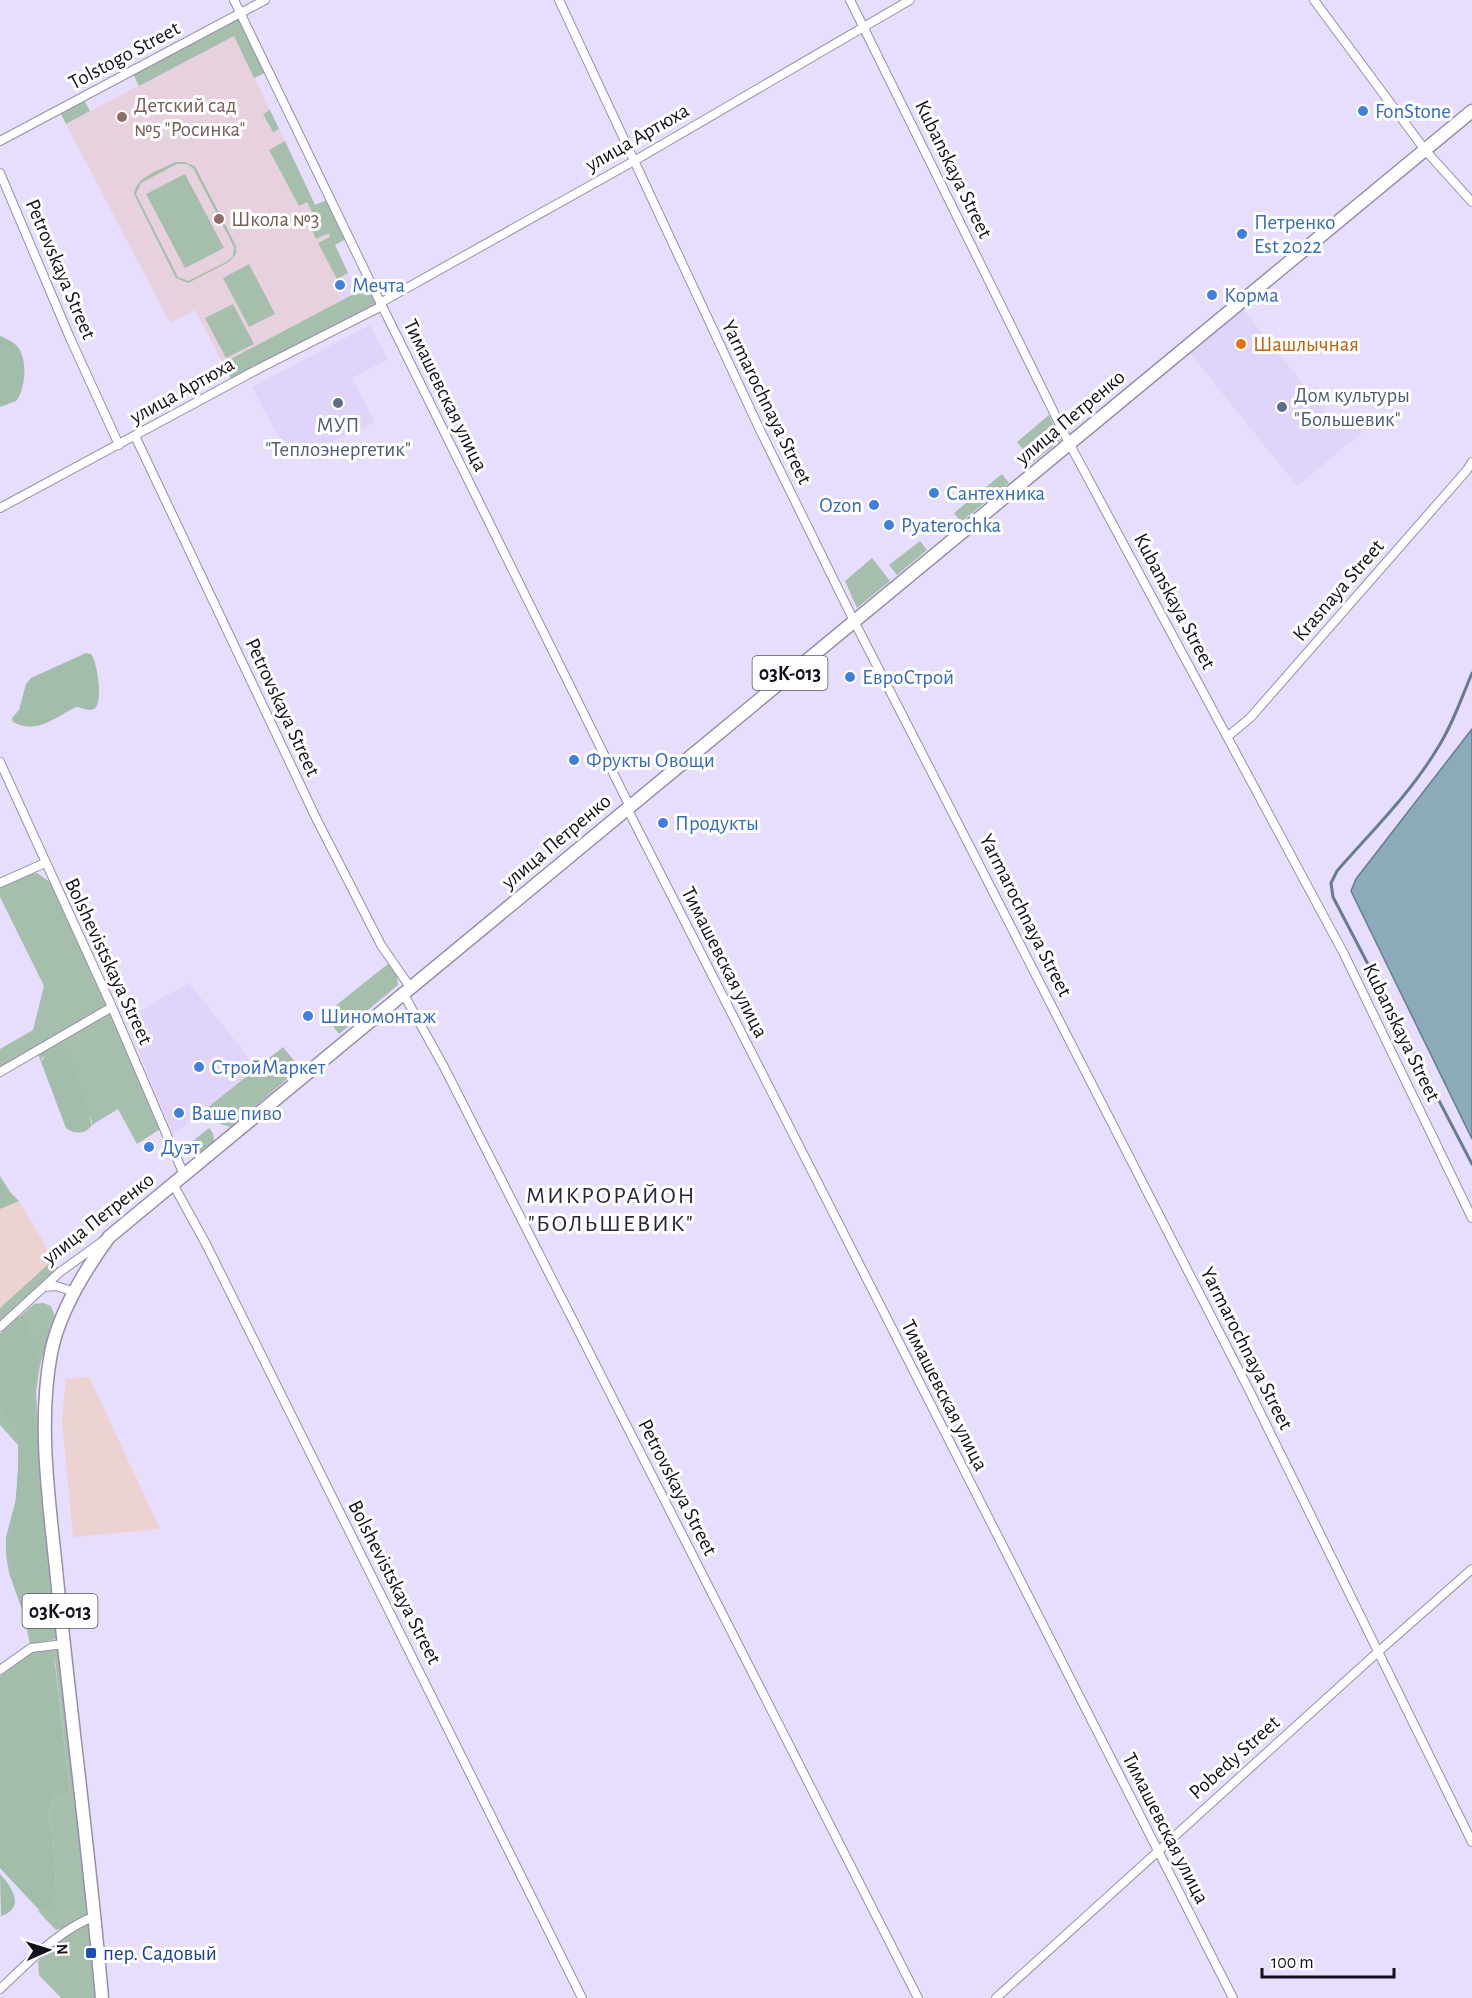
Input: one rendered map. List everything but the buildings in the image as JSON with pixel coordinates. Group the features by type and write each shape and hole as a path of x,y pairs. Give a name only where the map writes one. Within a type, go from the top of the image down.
{"main road":[{"name":"улица Петренко","path":"109,1237 1472,111"},
{"name":"03К-013","path":"102,1998 48,1474 46,1402 51,1352 60,1323 75,1292 109,1237"}],"street":[{"name":"Тимашевская улица","path":"234,0 628,806 1233,1998"},
{"name":"Tolstogo Street","path":"0,141 265,0"},
{"name":"Yarmarochnaya Street","path":"559,0 717,341 855,621 1249,1390 1472,1842"},
{"name":"Kubanskaya Street","path":"850,0 1069,443 1344,954 1472,1218"},
{"name":"улица Артюха","path":"0,508 381,304 634,161 910,0"},
{"path":"1314,0 1425,150 1472,202"},
{"name":"Petrovskaya Street","path":"0,173 70,338 119,445"},
{"name":"Petrovskaya Street","path":"135,436 317,820 381,945 407,990 444,1067 918,1998"},
{"name":"Krasnaya Street","path":"1227,737 1250,718 1472,462"},
{"name":"Bolshevistskaya Street","path":"0,762 112,1007 184,1175"},
{"path":"0,883 45,862"},
{"path":"0,1072 112,1007"},
{"name":"Bolshevistskaya Street","path":"173,1184 212,1254 582,1998"},
{"name":"улица Петренко","path":"0,1327 79,1257 109,1237"},
{"path":"43,1288 56,1286 75,1292"},
{"name":"Pobedy Street","path":"996,1998 1472,1569"},
{"path":"0,1670 31,1648 64,1644"},
{"path":"0,1989 52,1941 72,1926 95,1916"}],"shaded area":[{"name":"Школа №3","path":"234,35 348,273 332,282 342,301 223,363 195,310 170,323 66,124"},
{"path":"348,273 358,293 342,301 332,282"},
{"path":"1243,309 1334,422 1347,412 1363,432 1297,486 1190,353"},
{"path":"370,325 388,359 352,378 375,422 291,460 252,387"},
{"path":"189,983 257,1068 173,1135 125,1019"},
{"path":"19,1201 54,1259 0,1308 0,1209"},
{"path":"89,1377 160,1529 73,1537 62,1421 66,1379"}],"green space":[{"path":"239,19 265,73 254,78 234,36 139,86 133,74"},
{"path":"84,100 90,111 66,124 60,112"},
{"path":"270,110 279,129 273,132 263,114"},
{"path":"285,141 315,205 327,200 346,239 335,245 348,273 337,279 318,243 330,237 329,233 316,239 310,226 317,222 307,202 299,206 269,150"},
{"path":"176,162 184,162 195,166 236,246 236,254 229,262 188,283 176,278 134,194 139,182 144,178","holes":["177,164 187,164 193,168 234,247 233,256 228,261 188,281 178,277 136,194 141,183"]},
{"path":"185,174 224,248 185,268 146,194"},
{"path":"249,264 275,314 249,327 223,278"},
{"path":"369,286 377,303 231,379 223,363"},
{"path":"233,304 254,344 226,358 205,318"},
{"path":"0,336 13,343 21,351 24,381 16,401 0,407"},
{"path":"1049,415 1061,440 1033,462 1017,442"},
{"path":"1002,474 1009,483 961,522 954,513"},
{"path":"920,541 927,550 897,575 889,565"},
{"path":"872,558 890,581 857,608 845,581"},
{"path":"86,653 91,654 97,673 99,699 94,709 76,707 38,726 30,727 13,722 12,718 19,710 26,684 31,678"},
{"path":"37,873 50,882 108,1005 0,1068 0,1049 33,1030 44,986 0,897 0,887"},
{"path":"389,963 397,975 398,985 339,1034 324,1015"},
{"path":"110,1012 160,1129 137,1144 118,1109 92,1125 92,1121 50,1052 42,1058 41,1062 38,1054"},
{"path":"283,1047 300,1068 231,1127 221,1124 207,1108"},
{"path":"62,1050 69,1056 92,1125 84,1132 73,1132 66,1128 41,1062 46,1054"},
{"path":"209,1128 213,1133 214,1141 195,1154 183,1149"},
{"path":"0,1176 19,1201 0,1209"},
{"path":"54,1259 57,1268 0,1322 0,1308"},
{"path":"43,1303 51,1306 55,1317 40,1365 36,1392 44,1509 57,1639 30,1644 6,1555 6,1537 16,1499 18,1445 0,1425 0,1334 34,1304"},
{"path":"18,1317 25,1318 29,1334 38,1347 32,1398 46,1578 44,1586 30,1600 19,1596 11,1564 11,1533 19,1446 17,1430 3,1410 1,1403 0,1334"},
{"path":"46,1649 52,1651 54,1655 70,1791 54,1798 48,1816 53,1835 56,1886 50,1908 41,1912 0,1868 0,1676 29,1653"},
{"path":"58,1649 88,1914 67,1927 56,1930 37,1910 41,1912 56,1886 53,1835 48,1816 54,1798 70,1791 55,1660 49,1650"},
{"path":"0,1874 9,1885 15,1903 9,1912 1,1916"},
{"path":"86,1923 89,1924 95,1998 61,1998 39,1975 38,1962 59,1939"}],"water":[{"path":"1472,729 1472,1139 1351,891 1356,879"}],"waterway":[{"path":"1472,673 1447,731 1426,766 1390,812 1337,871 1331,883 1333,897 1472,1164"}],"place":[{"name":"FonStone","path":"1363,111"},
{"name":"Детский сад №5 \"Росинка\"","path":"122,117"},
{"name":"Школа №3","path":"219,219"},
{"name":"Петренко Est 2022","path":"1242,234"},
{"name":"Мечта","path":"340,285"},
{"name":"Корма","path":"1212,295"},
{"name":"Шашлычная","path":"1241,344"},
{"name":"МУП \"Теплоэнергетик\"","path":"338,403"},
{"name":"Дом культуры \"Большевик\"","path":"1282,407"},
{"name":"Сантехника","path":"934,493"},
{"name":"Ozon","path":"874,505"},
{"name":"Pyaterochka","path":"889,525"},
{"name":"ЕвроСтрой","path":"850,677"},
{"name":"Фрукты Овощи","path":"574,760"},
{"name":"Продукты","path":"663,823"},
{"name":"Шиномонтаж","path":"308,1016"},
{"name":"СтройМаркет","path":"199,1067"},
{"name":"Ваше пиво","path":"179,1113"},
{"name":"Дуэт","path":"149,1147"},
{"name":"пер. Садовый","path":"91,1953"}],"district":[{"name":"МИКРОРАЙОН \"БОЛЬШЕВИК\"","path":"611,1209"}]}
